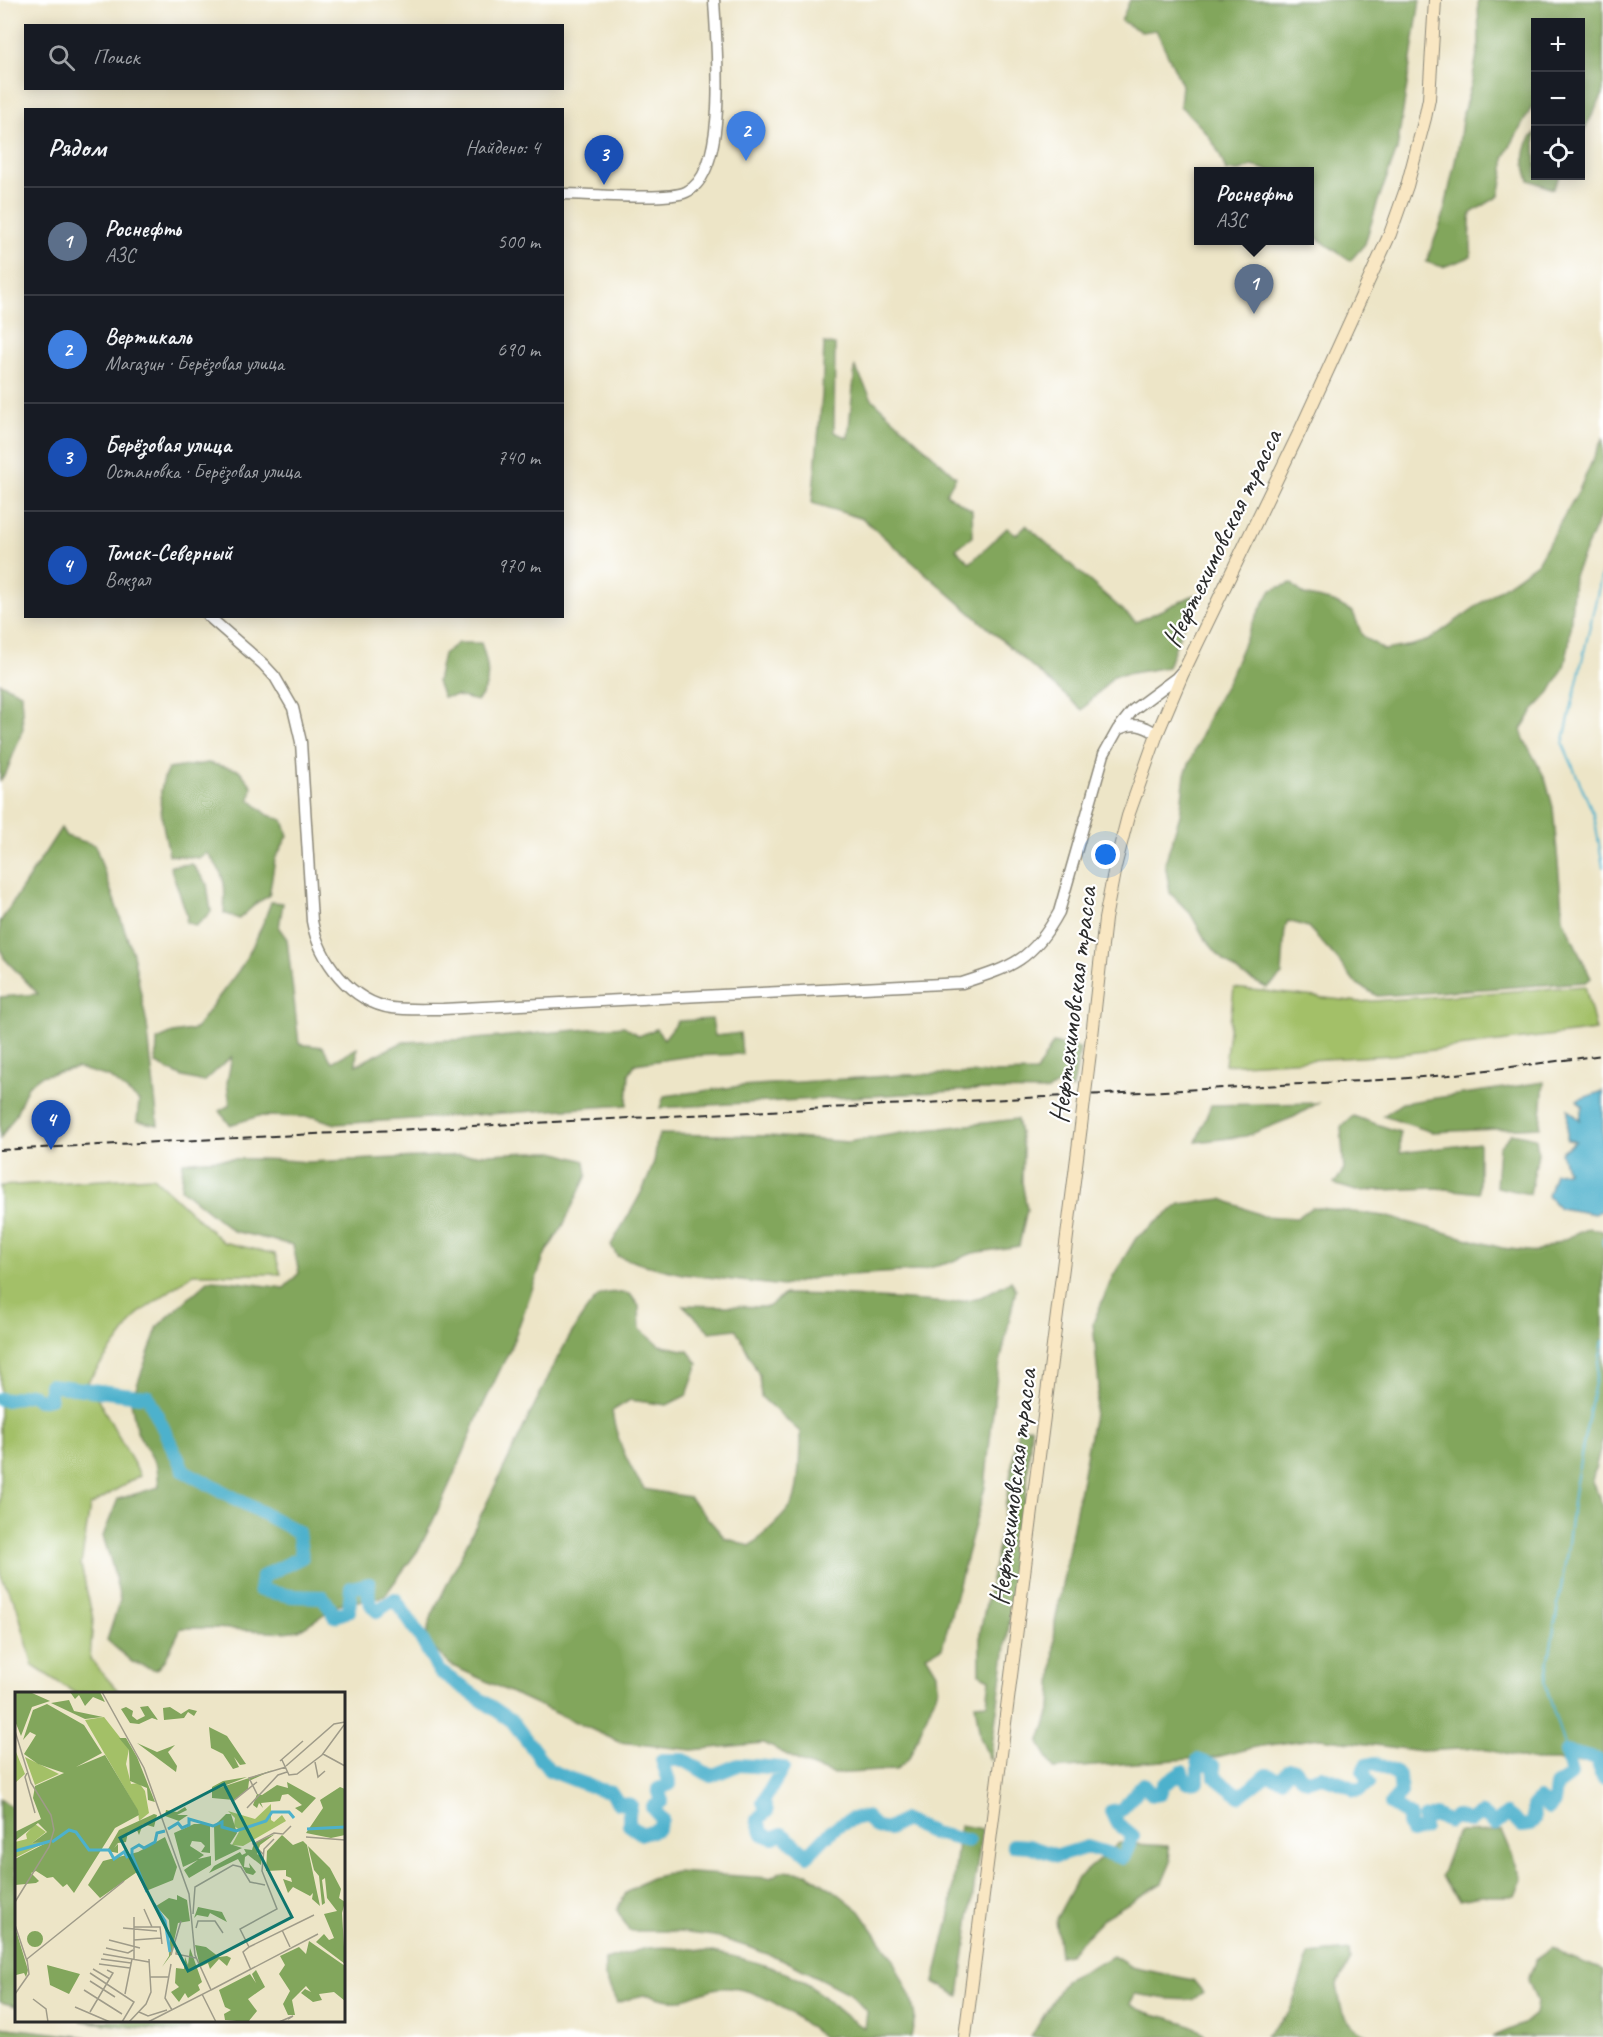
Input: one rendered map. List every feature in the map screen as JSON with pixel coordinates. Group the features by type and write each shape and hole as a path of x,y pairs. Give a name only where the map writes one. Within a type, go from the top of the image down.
{"main road":[{"name":"Нефтехимовская трасса","path":"965,2037 1081,1126 1105,919 1115,867 1128,816 1157,734 1188,663 1304,423 1390,234 1407,186 1429,99 1436,0"}],"street":[{"path":"564,194 667,195 688,191 698,182 709,163 715,135 717,78 714,0"},
{"path":"210,618 275,677 293,708 301,742 312,921 320,948 329,965 350,988 373,1002 391,1008 443,1010 962,983 995,972 1020,961 1047,935 1059,912 1104,754 1118,729 1134,711 1176,678 1188,663"},
{"path":"1118,729 1128,725 1139,725 1157,734"}],"green space":[{"path":"1130,0 1420,0 1397,150 1365,244 1350,261 1314,236 1314,167 1224,167 1208,135 1180,106 1182,85 1156,30 1142,32 1121,21"},
{"path":"1478,0 1603,0 1603,94 1585,129 1585,18 1531,18 1531,108 1504,158 1499,196 1471,213 1471,257 1443,267 1426,262 1443,217 1479,43"},
{"path":"1531,138 1531,180 1558,180 1553,189 1529,180 1525,161"},
{"path":"824,343 835,345 834,432 848,438 855,367 872,399 956,477 946,494 972,510 973,536 956,549 970,563 1007,528 1016,535 1026,525 1136,622 1194,595 1168,667 1114,676 1082,710 863,519 812,503 822,395"},
{"path":"1603,437 1603,510 1574,576 1569,645 1564,667 1550,692 1521,729 1545,778 1553,807 1563,919 1591,978 1586,982 1377,996 1354,982 1338,960 1308,927 1288,921 1285,927 1282,975 1267,988 1242,975 1223,960 1205,939 1190,913 1170,893 1165,863 1180,815 1185,774 1211,711 1228,681 1252,624 1271,590 1291,583 1304,595 1334,602 1353,612 1362,635 1384,650 1429,640 1537,563 1579,490"},
{"path":"458,643 481,643 488,674 485,688 477,701 457,696 443,697 437,682 443,654"},
{"path":"0,683 21,693 23,729 7,771 0,781"},
{"path":"208,763 239,770 252,786 250,800 268,815 283,820 288,836 275,859 269,896 258,902 239,919 224,913 223,880 218,867 207,853 199,858 169,855 160,800 168,769"},
{"path":"61,828 66,836 95,845 133,954 147,1024 158,1125 137,1121 139,1101 109,1077 77,1068 41,1076 28,1086 15,1116 0,1139 0,997 38,994 4,958 0,946 0,922"},
{"path":"192,864 207,884 211,912 196,926 186,922 187,915 170,866"},
{"path":"271,902 283,903 279,928 287,939 299,1044 323,1047 332,1062 357,1048 356,1065 403,1042 475,1039 624,1026 639,1036 656,1029 664,1039 678,1021 712,1019 715,1036 740,1033 742,1054 691,1056 635,1064 629,1074 627,1105 336,1124 314,1117 259,1116 230,1125 219,1111 230,1105 227,1083 232,1056 204,1082 183,1077 156,1064 157,1040 173,1033 196,1029 246,959"},
{"path":"1585,986 1596,1030 1393,1055 1225,1065 1234,988 1360,1002"},
{"path":"1053,1043 1080,1048 1073,1089 1058,1084 1048,1091 974,1090 660,1108 664,1096 741,1086 902,1075 1036,1072"},
{"path":"1544,1082 1540,1127 1432,1132 1383,1116 1402,1103"},
{"path":"1318,1103 1294,1117 1246,1136 1196,1142 1211,1105"},
{"path":"1353,1116 1400,1132 1400,1153 1479,1143 1479,1193 1436,1188 1356,1191 1334,1184 1344,1170 1341,1127"},
{"path":"1017,1119 1023,1149 1022,1182 1027,1209 1019,1246 973,1253 948,1263 916,1271 818,1277 783,1286 682,1274 617,1256 611,1245 646,1183 660,1134 769,1136 848,1142"},
{"path":"1512,1133 1536,1138 1538,1154 1530,1194 1496,1187 1499,1147"},
{"path":"554,1152 585,1161 587,1175 563,1226 545,1254 512,1345 478,1416 433,1521 419,1549 385,1595 368,1601 345,1601 299,1630 284,1632 181,1628 165,1660 156,1670 132,1662 107,1640 120,1600 103,1536 118,1499 159,1487 157,1466 137,1432 131,1402 158,1326 209,1280 284,1288 299,1273 293,1245 233,1231 181,1189 183,1162 245,1159 307,1162"},
{"path":"153,1177 223,1242 275,1254 281,1274 193,1274 138,1314 88,1381 140,1475 90,1506 81,1565 93,1619 90,1659 119,1692 73,1692 33,1666 17,1607 0,1574 0,1186"},
{"path":"1222,1199 1263,1216 1297,1218 1312,1207 1385,1216 1502,1248 1536,1252 1589,1228 1603,1231 1603,1438 1592,1481 1603,1506 1603,1765 1574,1761 1535,1761 1478,1748 1421,1751 1320,1738 1256,1747 1217,1757 1054,1769 1039,1743 1051,1708 1055,1623 1099,1387 1093,1323 1113,1276 1136,1238 1180,1204"},
{"path":"1011,1281 1016,1289 996,1382 985,1487 942,1648 926,1655 937,1673 938,1689 909,1758 896,1770 832,1774 805,1764 764,1743 692,1750 619,1742 451,1665 425,1641 432,1615 558,1357 582,1317 601,1295 614,1292 630,1294 639,1306 640,1329 659,1345 688,1351 698,1364 687,1395 667,1405 630,1400 612,1411 620,1442 638,1480 644,1489 689,1497 725,1538 750,1546 780,1519 793,1502 798,1477 800,1432 761,1397 759,1375 736,1329 710,1332 683,1305 768,1307 785,1294 837,1295 951,1303 981,1297"},
{"path":"1031,1427 1025,1510 990,1760 980,1737 975,1704 987,1703 990,1679 980,1674 980,1632 1002,1527 1018,1429"},
{"path":"0,1798 15,1809 15,2006 0,2002"},
{"path":"960,1825 982,1829 959,1996 934,1982 950,1915"},
{"path":"1502,1831 1522,1879 1515,1896 1482,1896 1459,1900 1441,1876 1457,1832"},
{"path":"1119,1843 1168,1846 1171,1862 1162,1883 1105,1917 1069,1954 1060,1956 1056,1919 1078,1878"},
{"path":"782,1871 807,1873 860,1911 891,1956 911,1998 915,2017 911,2037 822,2037 775,2003 748,1991 734,1988 715,1989 680,2000 644,1995 617,2003 605,1977 605,1960 649,1948 666,1947 707,1951 749,1960 787,1973 810,1986 848,2018 865,2028 867,2012 850,1994 784,1960 714,1936 670,1931 629,1931 617,1910 626,1893 650,1878 676,1872 770,1878"},
{"path":"1553,1947 1567,1956 1603,1970 1603,2037 1492,2037 1523,2024 1535,2014 1537,2002 1528,1980 1536,1959"},
{"path":"1350,1950 1351,1960 1337,1985 1340,2004 1349,2023 1372,2037 1265,2037 1290,2011 1309,1954"},
{"path":"1113,1956 1131,1967 1193,1980 1203,1992 1192,2000 1135,1994 1130,2004 1149,2013 1190,2025 1206,2037 1031,2037 1065,1980"},
{"path":"89,2022 194,2022 188,2031 174,2032"},
{"path":"0,2027 87,2037 0,2037"}],"water":[{"path":"1603,1091 1603,1210 1595,1214 1559,1208 1548,1196 1555,1173 1567,1172 1561,1152 1576,1141 1567,1140 1568,1109 1580,1120 1582,1106 1577,1100"}],"waterway":[{"path":"1603,569 1563,744 1594,815 1603,867"},
{"path":"1603,1239 1603,1245"},
{"path":"1566,1752 1545,1683 1567,1552 1575,1487 1603,1341"},
{"path":"0,1399 7,1400 31,1394 39,1400 50,1398 50,1385 148,1397 184,1471 298,1532 302,1557 262,1577 260,1590 291,1596 323,1597 335,1616 349,1611 351,1588 369,1584 370,1602 377,1611 395,1599 439,1671 512,1721 549,1770 611,1792 618,1803 631,1805 629,1825 642,1834 658,1829 662,1819 652,1808 662,1801 658,1789 670,1784 662,1760 684,1760 711,1776 738,1765 783,1768 763,1802 767,1811 757,1820 763,1834 773,1838 782,1834 808,1855 840,1824 866,1817 876,1827 889,1829 904,1820 933,1833 968,1841"},
{"path":"1013,1845 1029,1846 1058,1856 1087,1847 1123,1858 1133,1836 1116,1822 1111,1811 1121,1810 1143,1784 1153,1795 1160,1794 1163,1785 1182,1772 1186,1782 1198,1781 1198,1760 1214,1766 1215,1777 1239,1796 1267,1775 1281,1779 1290,1769 1295,1769 1301,1777 1308,1780 1321,1776 1355,1790 1361,1789 1369,1783 1363,1771 1366,1765 1375,1763 1399,1775 1401,1793 1391,1804 1410,1816 1408,1823 1411,1832 1424,1828 1424,1819 1435,1815 1448,1822 1455,1816 1470,1822 1481,1813 1495,1824 1507,1814 1522,1826 1530,1825 1534,1819 1533,1806 1539,1799 1549,1808 1554,1803 1556,1786 1571,1775 1566,1752 1596,1759 1603,1778"}],"railway":[{"path":"0,1150 1380,1080 1449,1075 1603,1055"}],"place":[{"name":"Вертикаль","path":"746,161"},
{"name":"Берёзовая улица","path":"604,185"},
{"name":"Роснефть","path":"1254,314"},
{"name":"Томск-Северный","path":"51,1150"}]}
